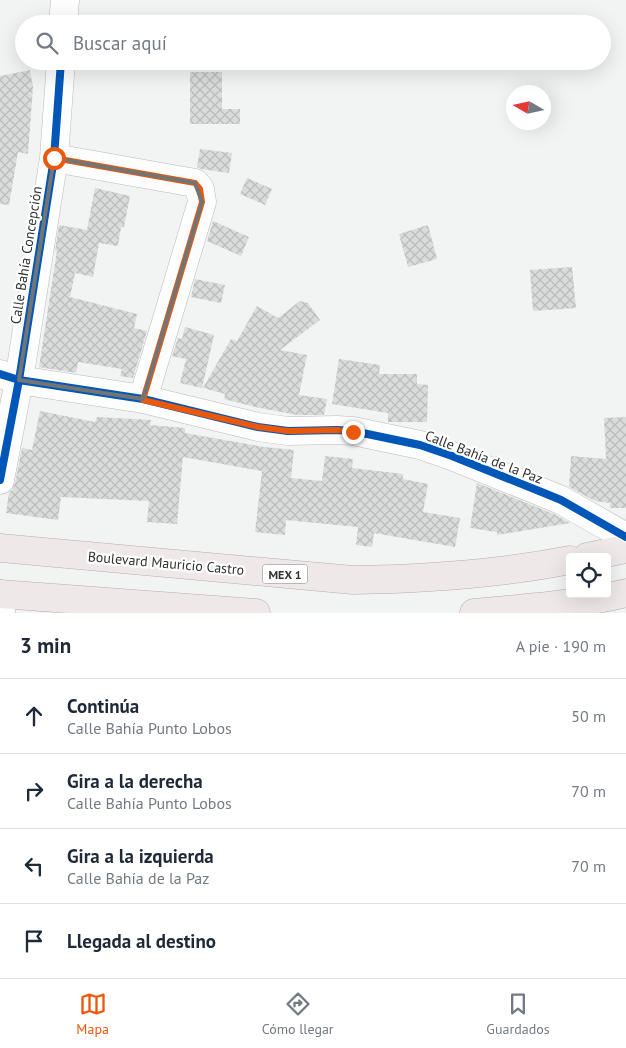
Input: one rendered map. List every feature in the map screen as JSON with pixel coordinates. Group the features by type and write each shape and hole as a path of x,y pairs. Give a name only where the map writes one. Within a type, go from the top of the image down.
{"main road":[{"name":"Boulevard Mauricio Castro","path":"0,548 352,580 449,576 534,567 566,561"},
{"path":"606,553 626,549"},
{"path":"474,613 559,605 626,593"},
{"path":"0,594 256,613"}],"street":[{"path":"64,15 65,0"},
{"name":"Calle Bahía Concepción","path":"0,480 9,377 54,158 60,70"},
{"path":"54,158 195,183 200,189 202,202 143,400"},
{"name":"Calle Bahía de la Paz","path":"9,377 143,400 258,427 288,431 337,430 420,445 561,500 626,537"},
{"path":"0,594 1,613"}],"highlighted area":[{"path":"54,158 195,183 202,202 143,399 19,380"}],"building":[{"path":"30,70 33,87 28,154 18,152 9,205 0,204 0,76"},
{"path":"190,72 222,72 222,109 240,109 240,124 190,124"},
{"path":"200,149 232,153 229,173 197,167"},
{"path":"247,178 272,189 265,205 240,194"},
{"path":"95,188 130,196 124,227 121,227 118,246 99,243 93,277 75,273 70,297 137,314 134,328 147,331 133,378 120,376 122,369 78,362 76,373 39,367 57,251 55,251 59,225 87,230"},
{"path":"213,221 249,237 241,256 207,241"},
{"path":"428,225 437,259 408,267 399,234"},
{"path":"572,267 576,308 533,311 530,270"},
{"path":"195,279 225,285 221,303 191,297"},
{"path":"300,301 308,303 320,320 280,350 307,355 299,395 327,399 324,415 297,415 255,407 224,399 225,394 203,388 231,339 237,341 257,306 278,318"},
{"path":"185,327 214,335 202,388 180,383 186,359 172,356 178,338 182,339"},
{"path":"339,359 380,365 379,374 417,374 417,384 428,385 427,422 388,422 388,413 332,404"},
{"path":"40,411 95,422 97,417 151,420 150,425 185,428 185,433 264,447 294,450 291,478 322,481 325,456 353,459 352,468 403,474 403,479 428,484 423,512 460,518 455,547 374,533 372,547 356,545 358,527 286,520 285,535 255,532 262,471 183,457 177,524 147,522 149,501 61,497 58,520 6,513 9,492 15,483 22,448 32,450"},
{"path":"626,417 626,508 610,508 610,503 595,501 569,487 571,456 606,459 604,418"},
{"path":"477,483 554,514 570,523 497,535 497,532 470,528"}],"cycle path":[{"path":"0,480 19,380 54,158 60,70"},
{"path":"0,374 19,380 143,399 258,427 288,431 353,431 420,445 561,500 626,537"}],"route":[{"path":"54,158 195,183 202,194 202,202 143,400 258,427 288,431 337,430 353,432"}]}
